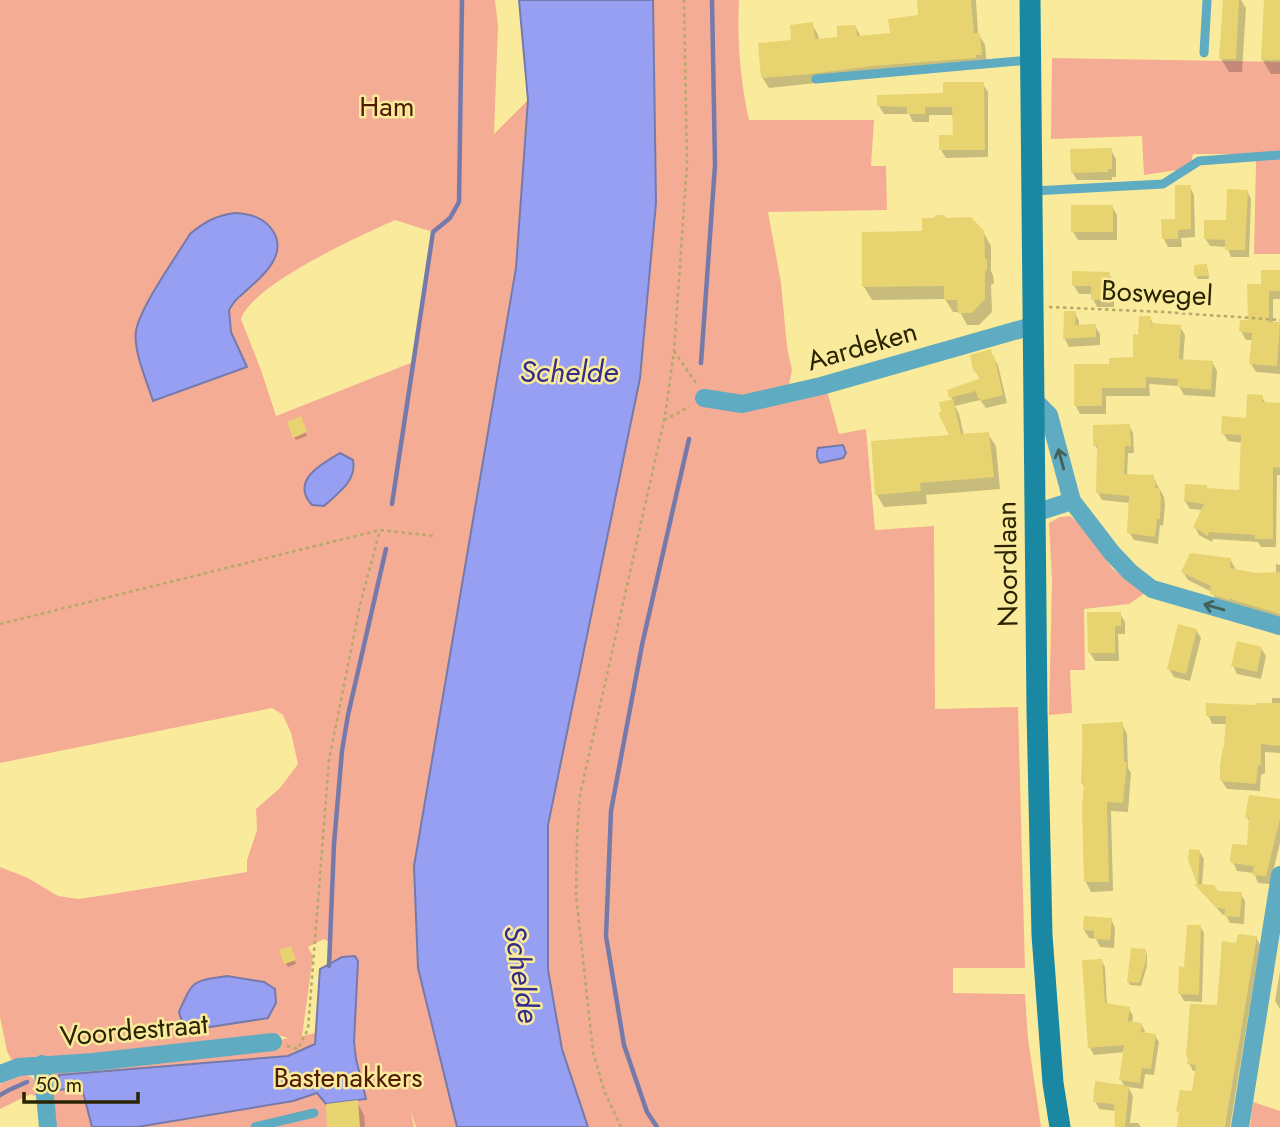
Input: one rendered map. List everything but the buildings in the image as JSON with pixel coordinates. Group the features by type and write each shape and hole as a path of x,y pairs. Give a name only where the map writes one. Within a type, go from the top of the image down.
{"street":[{"name":"Noordlaan","path":"1030,0 1037,711 1042,934 1053,1083 1060,1127"},
{"name":"Aardeken","path":"704,398 742,404 821,386 1032,316"},
{"path":"1033,399 1049,415 1072,501 1130,572 1152,589 1280,626"},
{"path":"1035,513 1072,501"},
{"path":"1240,1127 1280,875"},
{"name":"Voordestraat","path":"0,1074 19,1067 42,1064 93,1062 273,1042"},
{"path":"42,1064 48,1127"}],"lane":[{"path":"1204,54 1207,0"},
{"path":"816,79 1030,60"},
{"path":"1031,191 1163,184 1199,161 1280,155"},
{"path":"255,1127 314,1113"}],"path":[{"path":"621,1127 605,1093 593,1052 576,895 577,835 580,795 664,420 674,351 687,164 684,0"},
{"name":"Boswegel","path":"1032,316 1164,312 1280,320"},
{"path":"664,420 704,398 674,351"},
{"path":"273,1042 298,1049 308,1029 329,760 360,605 380,530"},
{"path":"0,624 380,530 435,536"}],"green space":[{"path":"0,0 495,0 498,26 494,134 528,100 516,268 414,866 418,968 457,1127 416,1127 411,1112 414,1127 48,1127 42,1064 273,1042 288,1038 269,1035 16,1062 7,1051 0,1017 0,867 28,878 58,896 78,899 247,872 247,860 257,830 256,809 280,788 298,764 291,733 283,715 272,708 0,763","holes":["229,214 250,215 270,226 272,263 229,310 231,332 247,367 153,401 146,377 146,306 190,234 211,220","395,220 433,232 413,362 276,416 241,319 250,305 266,291 286,276","324,939 329,942 328,963 342,957 355,1024 302,1036 313,956 308,947","255,981 264,982 268,1018 191,1030 184,1027"]},
{"path":"653,0 739,0 740,60 749,120 874,120 871,166 886,166 887,210 768,212 781,283 792,370 789,385 827,391 839,434 866,429 875,530 934,526 935,709 1018,707 1025,968 953,968 953,993 1025,994 1028,1039 1041,1127 588,1127 562,1049 548,970 548,825 640,378 656,203"},
{"path":"1052,58 1280,62 1280,254 1254,254 1255,154 1193,154 1190,168 1144,175 1142,136 1051,139"},
{"path":"1070,516 1082,526 1113,569 1145,593 1129,604 1084,609 1085,670 1070,670 1072,713 1049,715 1052,581 1049,523 1060,517"},
{"path":"23,1075 34,1080 39,1098 31,1094 0,1109 0,1084"},
{"path":"1253,1102 1280,1111 1280,1127 1250,1127"}],"water":[{"name":"Schelde","path":"519,0 653,0 656,203 640,378 548,825 548,970 562,1049 588,1127 457,1127 418,968 414,866 516,268 528,100"},
{"path":"235,213 261,219 273,231 277,241 274,260 229,310 231,332 247,367 153,401 137,348 136,331 139,321 151,296 190,234 211,220"},
{"path":"843,445 846,453 843,458 820,463 818,448"},
{"path":"340,453 353,460 349,480 324,506 312,505 304,488 306,481 317,468"},
{"path":"355,956 358,961 354,1042 366,1099 326,1104 317,1093 293,1101 137,1127 92,1127 82,1088 58,1090 59,1075 288,1056 315,1044 320,969 342,957"},
{"path":"227,976 264,982 275,989 276,1003 268,1018 191,1030 184,1028 179,1012 192,987 200,981"}],"waterway":[{"path":"392,504 433,232 450,218 459,202 462,0"},
{"path":"701,363 715,165 712,0"},
{"path":"657,1127 647,1112 624,1045 606,936 611,811 642,645 689,439"},
{"path":"329,966 334,844 342,751 386,549"},
{"path":"0,1095 27,1082"}],"park label":[{"name":"Ham","path":"387,106"},
{"name":"Bastenakkers","path":"348,1077"}]}
